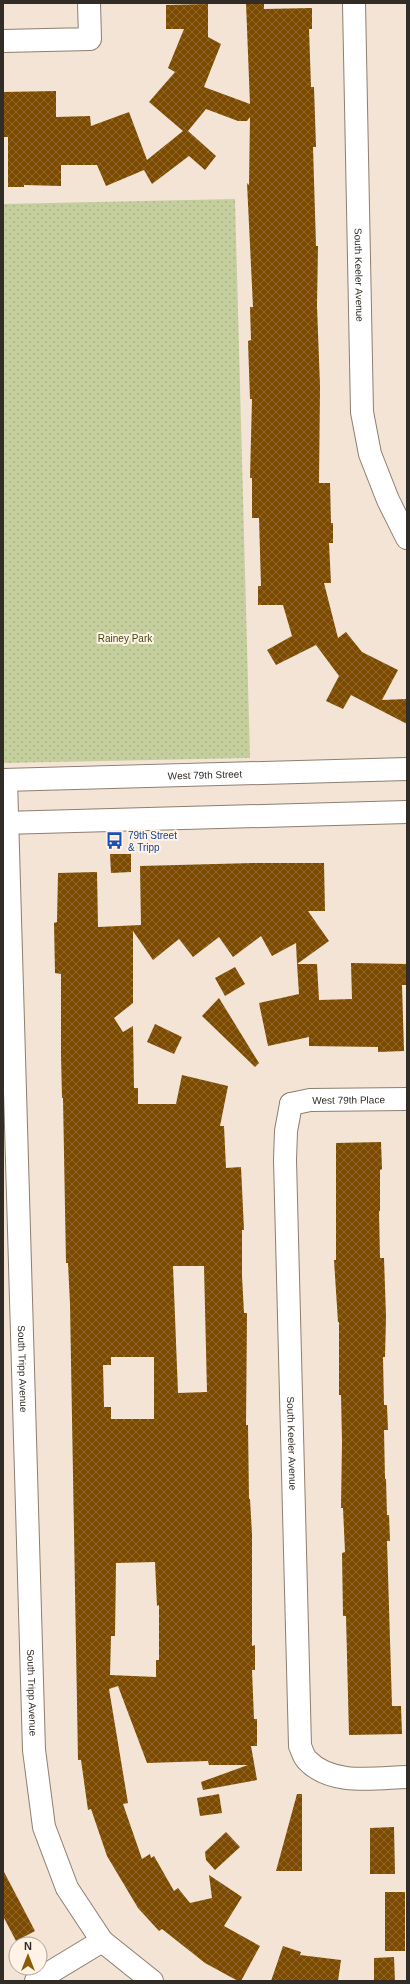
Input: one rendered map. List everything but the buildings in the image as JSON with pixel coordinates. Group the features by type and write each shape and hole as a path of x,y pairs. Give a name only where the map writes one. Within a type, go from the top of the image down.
{"street":[{"path":"3,40 90,39 89,3"},
{"name":"South Keeler Avenue","path":"354,3 362,412 370,454 388,500 407,538"},
{"name":"West 79th Street","path":"5,780 407,769"},
{"name":"South Tripp Avenue","path":"5,780 7,976 34,1750 44,1827 67,1888 102,1941 152,1981"},
{"path":"5,823 407,812"},
{"name":"West 79th Place","path":"284,1100 407,1099"},
{"name":"South Keeler Avenue","path":"284,1100 286,1131 285,1160 300,1746 306,1759 324,1773 350,1779 407,1777"},
{"path":"36,1981 102,1941"}],"green space":[{"name":"Rainey Park","path":"235,199 250,758 3,763 3,204"}],"place":[{"name":"79th Street & Tripp","path":"115,841"}]}
